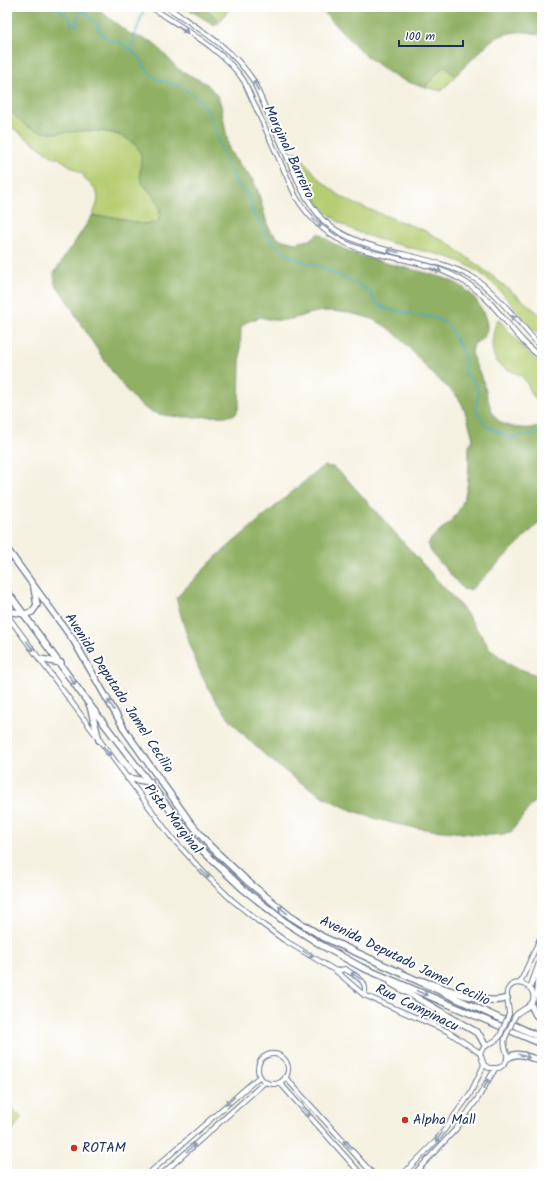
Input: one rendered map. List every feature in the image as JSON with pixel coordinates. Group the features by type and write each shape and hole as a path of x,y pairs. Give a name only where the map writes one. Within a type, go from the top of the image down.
{"highway":[{"name":"Avenida Deputado Jamel Cecilio","path":"7,549 74,641 126,732 190,822 210,846 247,881 291,917 323,937 365,958 542,1038"},
{"path":"7,611 24,614 32,612 37,605 33,585"},
{"name":"Avenida Deputado Jamel Cecilio","path":"7,591 61,663 89,704 203,851 242,888 284,922 361,967 542,1044"},
{"path":"40,659 61,663"},
{"path":"89,704 99,740"},
{"path":"128,778 150,782"},
{"path":"542,955 537,986 538,998 542,1008"},
{"path":"365,958 420,980 472,996 497,1001 507,998"},
{"path":"361,967 476,1032 483,1040 485,1045"},
{"path":"531,1005 533,1011 542,1019"},
{"path":"508,1058 512,1054 518,1054 542,1062"}],"street":[{"name":"Marginal Barreiro","path":"151,7 224,57 236,70 244,81 296,197 303,209 319,226 338,240 359,249 436,269 464,281 490,301 517,334 542,358"},
{"name":"Marginal Barreiro","path":"166,7 221,44 246,70 253,80 301,188 308,201 324,220 352,238 446,265 473,278 497,299 542,348"},
{"name":"Pista Marginal","path":"7,615 99,740 191,860 232,900 258,921 284,940 336,971 364,995"},
{"path":"520,983 542,934"},
{"path":"530,988 542,955"},
{"path":"336,971 344,970 362,980 366,987 364,995"},
{"path":"403,1174 437,1140 470,1094 484,1065 480,1053 485,1045 495,1041 500,1036 509,1014 507,998 508,989 513,985 520,983 530,988 533,995 531,1005 518,1011 514,1016 505,1038 504,1044 508,1058 504,1065 495,1069 478,1098 456,1129 414,1174"},
{"name":"Rua Campinacu","path":"364,995 447,1031 480,1053"},
{"path":"274,1055 283,1058 286,1062 288,1070 286,1077 280,1082 272,1084 265,1082 258,1071 261,1061 264,1058 274,1055"},
{"path":"484,1065 495,1069"},
{"path":"148,1174 260,1076"},
{"path":"286,1077 374,1174"},
{"path":"162,1174 265,1082"},
{"path":"280,1082 361,1174"}],"green space":[{"path":"7,7 95,7 130,34 153,42 178,69 207,84 218,97 221,105 229,149 234,158 253,180 258,191 267,224 271,231 279,239 295,243 310,240 319,233 338,246 360,255 444,278 462,287 476,300 487,323 487,328 484,337 475,343 472,353 494,415 498,420 509,426 523,428 542,427 542,520 470,590 463,589 431,552 428,544 432,537 450,522 457,513 465,496 468,477 469,446 473,439 467,417 462,404 456,396 396,334 387,327 364,316 330,311 318,312 287,320 271,320 261,317 247,322 241,327 239,406 236,414 228,416 199,417 170,416 152,412 141,405 129,393 103,358 61,291 55,285 54,273 92,216 114,217 142,224 157,223 160,211 159,206 141,179 141,159 138,149 134,144 122,136 110,132 97,131 60,133 31,129 23,124 7,107"},
{"path":"185,7 203,7 218,19 214,25"},
{"path":"230,7 219,23 214,25 218,19 202,8"},
{"path":"319,7 542,7 542,36 529,32 517,32 498,37 492,40 455,76 444,66 425,87 408,82 379,66 354,44"},
{"path":"444,65 455,76 442,91 425,87"},
{"path":"7,107 26,124 44,132 54,133 93,131 112,133 129,140 135,145 141,155 142,182 154,196 159,206 160,211 157,223 141,224 114,217 92,216 97,204 98,195 93,187 83,178 85,176 57,157 56,159 7,124"},
{"path":"294,152 297,152 320,180 339,195 355,204 423,230 448,243 491,275 542,316 542,338 490,281 469,266 445,256 376,239 349,228 337,220 326,211 316,199"},
{"path":"498,319 528,353 542,365 542,403 533,396 522,377 503,367 495,358 492,344"},
{"path":"325,466 333,467 346,478 464,610 491,650 512,666 542,677 542,791 511,832 486,835 416,828 391,823 342,806 302,783 262,752 228,717 214,698 203,678 191,649 176,598 216,557 319,469"},
{"path":"7,1105 22,1116 7,1139"}],"waterway":[{"path":"56,7 69,17 72,25 77,26 78,14 82,9 97,24 100,33 111,40 122,43 139,57 149,73 159,80 180,86 197,98 209,112 227,165 237,185 248,194 252,211 271,241 285,253 306,263 320,266 369,291 376,303 386,309 436,318 448,324 465,358 465,374 473,381 478,391 476,409 485,425 511,439 518,436 542,432"},
{"path":"130,49 144,9"}],"place":[{"name":"Alpha Mall","path":"405,1120"},
{"name":"ROTAM","path":"74,1148"}]}
